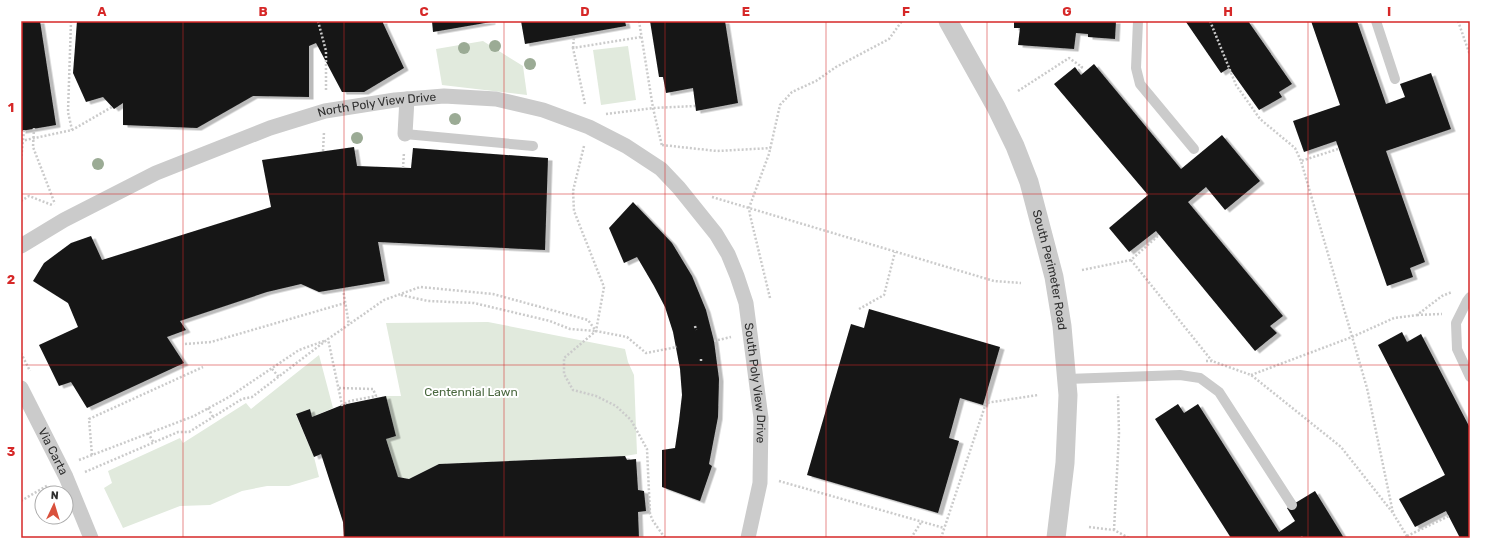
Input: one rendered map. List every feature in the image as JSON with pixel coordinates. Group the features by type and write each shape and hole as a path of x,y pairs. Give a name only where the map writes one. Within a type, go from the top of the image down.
{"street":[{"name":"South Perimeter Road","path":"948,21 1015,146 1029,182 1054,277 1062,326 1068,395 1065,463 1056,538"},
{"name":"North Poly View Drive","path":"21,246 64,220 156,173 270,128 325,111 407,99 444,96 496,99 543,110 589,127 626,146 661,169 679,188 716,234"},
{"path":"405,134 407,99"},
{"name":"South Poly View Drive","path":"716,234 728,254 738,276 746,303 761,418 760,483 748,538"},
{"name":"Via Carta","path":"21,388 66,477 91,538"}],"lane":[{"path":"1138,21 1136,68 1140,84 1194,149"},
{"path":"1376,21 1395,79"},
{"path":"405,134 533,146"},
{"path":"1470,297 1466,301 1456,323 1458,349 1470,376"},
{"path":"1067,379 1180,375 1200,378 1219,392 1292,505"}],"path":[{"path":"71,21 68,112 72,130"},
{"path":"318,21 326,51 325,111"},
{"path":"639,21 652,108 666,158 661,169"},
{"path":"770,298 749,208 770,148 780,104 792,92 816,81 836,67 889,39 902,21"},
{"path":"1210,21 1236,85 1260,119 1295,148 1301,162 1367,388 1393,513"},
{"path":"1458,21 1470,56"},
{"path":"574,36 573,48 583,101 586,106"},
{"path":"573,48 641,37"},
{"path":"1018,91 1070,58 1082,67 1078,71"},
{"path":"599,115 652,108 695,106"},
{"path":"22,141 72,130 112,107"},
{"path":"589,127 573,191 574,211 604,287 596,331 564,358 564,374 573,390 596,396 616,406 631,420 647,449 650,514 665,538"},
{"path":"34,128 33,147 52,197"},
{"path":"21,160 24,130"},
{"path":"662,145 717,151 770,148"},
{"path":"1301,162 1338,149"},
{"path":"21,201 29,196 56,206 64,220"},
{"path":"722,200 994,281 1021,283"},
{"path":"1082,270 1131,260 1159,235"},
{"path":"860,309 884,295 896,252"},
{"path":"1131,260 1212,361"},
{"path":"86,472 178,432 189,432 242,399 252,398 328,339 384,300 420,287 493,294 588,320 596,331"},
{"path":"342,289 349,325"},
{"path":"1417,315 1442,296 1456,290"},
{"path":"400,294 428,301 474,303 550,321 570,329 596,331 627,337 646,353 677,347"},
{"path":"184,344 211,342 345,303"},
{"path":"1250,375 1352,337 1394,318 1447,313 1458,319"},
{"path":"695,326 696,330"},
{"path":"77,461 194,416 229,397 299,350 328,339"},
{"path":"328,339 342,405 350,401 376,396 373,389 339,388"},
{"path":"1205,361 1212,361 1250,375 1341,447 1393,513 1407,537"},
{"path":"92,455 89,419 203,367"},
{"path":"272,369 279,377"},
{"path":"1114,530 1119,434 1117,392"},
{"path":"941,538 986,403 1038,395"},
{"path":"208,408 213,417"},
{"path":"148,434 154,443"},
{"path":"760,475 944,528"},
{"path":"21,501 51,483"},
{"path":"1407,537 1449,516"},
{"path":"911,538 922,521"},
{"path":"1089,527 1114,530 1129,538"},
{"path":"1407,537 1426,527"}],"green space":[{"path":"483,41 523,66 527,95 442,85 436,49"},
{"path":"628,46 636,100 601,105 593,50"},
{"name":"Centennial Lawn","path":"488,322 625,349 628,362 634,375 637,454 625,456 439,464 409,479 398,477 386,439 396,436 386,396 401,396 386,323"},
{"path":"319,355 333,408 312,417 310,409 296,415 314,457 319,477 289,486 267,486 242,491 210,505 180,506 123,528 104,488 112,483 108,471 180,438 183,443 246,403 251,409"}],"building":[{"path":"21,21 40,21 56,125 21,131"},
{"path":"77,21 383,21 404,68 364,92 342,92 316,43 309,46 309,97 253,96 197,128 123,125 123,103 114,109 103,97 86,102 73,73"},
{"path":"432,21 491,21 491,22 433,32"},
{"path":"521,21 625,21 626,26 525,44"},
{"path":"650,21 725,21 738,103 696,111 693,88 666,93 663,77 659,77"},
{"path":"1014,21 1116,21 1115,39 1088,37 1088,34 1076,33 1074,49 1018,45 1020,28 1014,28"},
{"path":"1248,21 1292,84 1279,92 1282,97 1259,110 1229,68 1221,73 1186,22"},
{"path":"1311,21 1357,21 1386,104 1405,97 1400,84 1431,73 1451,129 1386,151 1425,262 1410,268 1413,277 1387,286 1336,141 1304,152 1293,121 1340,105"},
{"path":"1094,64 1181,169 1222,135 1260,181 1225,210 1206,187 1188,202 1283,316 1270,326 1277,333 1255,351 1156,231 1129,252 1109,228 1148,195 1054,84 1075,67 1081,75"},
{"path":"354,147 357,166 411,168 413,148 548,158 545,250 378,242 385,281 319,292 301,284 267,292 180,321 186,330 167,337 184,363 87,408 71,382 59,386 39,345 78,327 68,303 33,281 44,263 71,243 91,236 102,260 271,207 262,160"},
{"path":"633,202 672,243 692,276 706,310 714,341 719,379 718,417 709,464 712,466 700,501 662,487 662,450 675,448 682,395 680,369 673,332 665,307 637,257 624,263 609,228"},
{"path":"869,309 1000,347 983,405 960,398 949,438 959,441 938,513 807,475 851,324 864,328"},
{"path":"1402,332 1407,342 1421,334 1470,428 1470,538 1460,538 1446,511 1415,527 1399,499 1445,475 1378,345"},
{"path":"386,396 396,436 386,439 398,477 409,479 439,464 625,456 627,460 636,459 638,490 644,491 646,511 638,512 639,538 344,538 343,522 321,454 314,457 296,414 310,409 312,417 342,405"},
{"path":"1178,404 1184,413 1198,404 1279,532 1295,521 1287,508 1315,491 1344,538 1304,538 1302,536 1299,538 1231,538 1155,419"}]}
